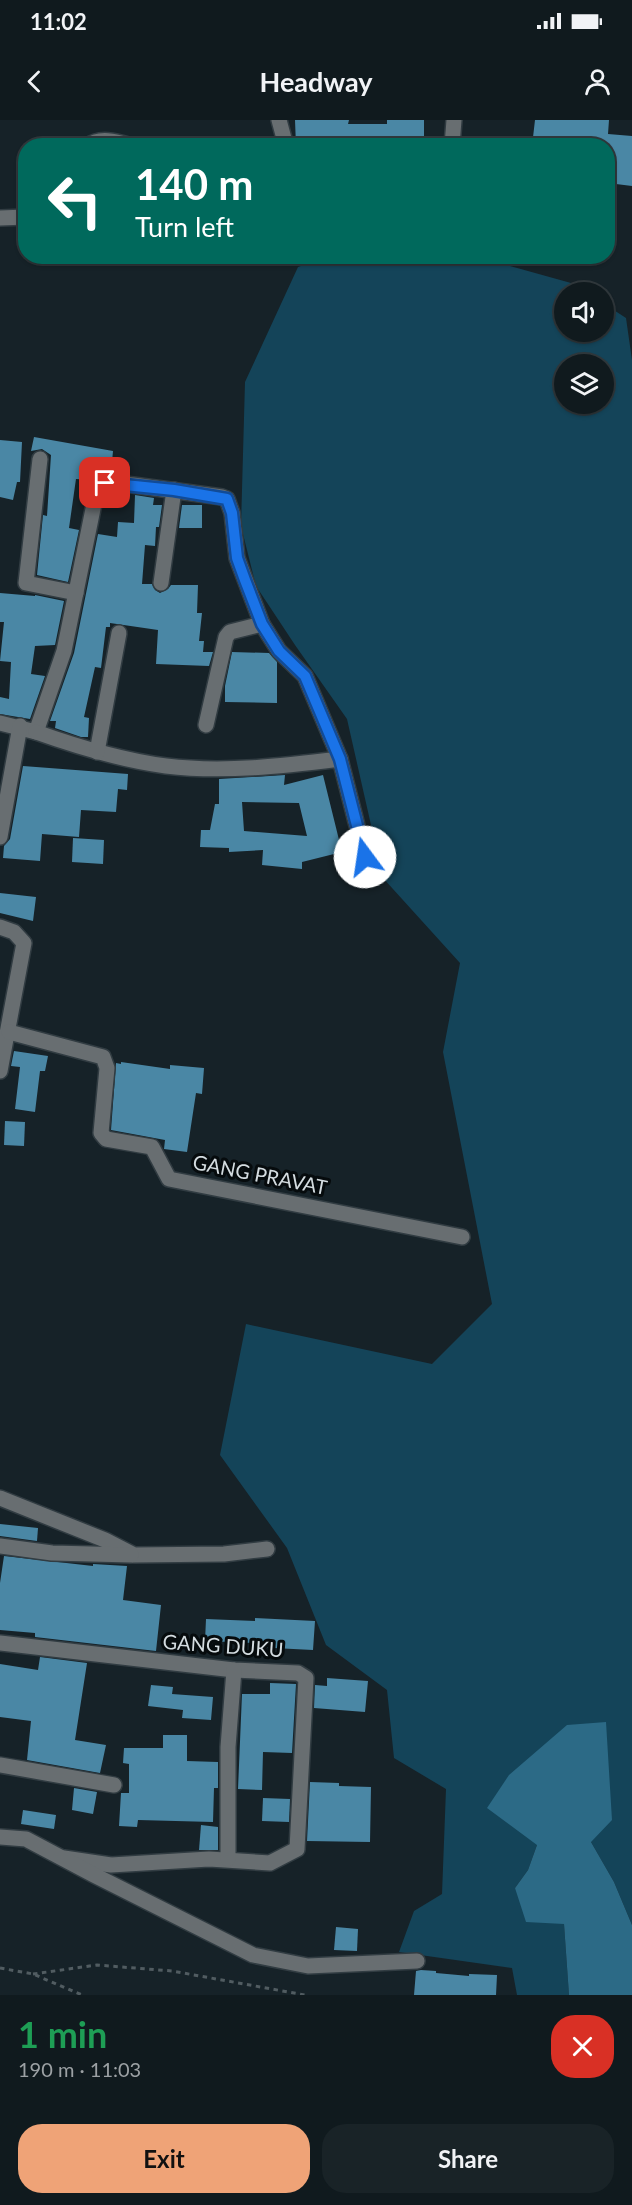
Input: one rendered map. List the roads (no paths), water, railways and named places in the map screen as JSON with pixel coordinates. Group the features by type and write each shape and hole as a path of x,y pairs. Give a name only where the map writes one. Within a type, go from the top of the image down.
{"street":[{"path":"279,120 284,138"},
{"path":"453,138 454,120"},
{"path":"0,218 18,217"},
{"path":"40,459 26,583 76,592"},
{"path":"36,732 64,651 99,487 105,483 174,490 227,499 232,513 237,558 262,624 279,651 305,676 340,759 365,857"},
{"path":"161,583 174,490"},
{"path":"206,725 226,637 230,632 262,624"},
{"path":"97,752 119,633"},
{"path":"0,723 20,726 97,752 167,766 204,768 284,766 340,759"},
{"path":"0,837 20,726"},
{"path":"0,927 14,932 24,943 0,1071"},
{"name":"GANG PRAVAT","path":"9,1032 103,1057 107,1068 101,1133 106,1139 152,1147 169,1179 462,1237"},
{"path":"0,1498 105,1540 134,1555"},
{"path":"0,1546 52,1553 134,1555 224,1554 267,1549"},
{"name":"GANG DUKU","path":"0,1643 234,1671 282,1671 298,1673 306,1678 297,1850 270,1863 228,1860"},
{"path":"64,1858 111,1865 228,1860 228,1747 234,1671"},
{"path":"0,1765 114,1785"},
{"path":"0,1837 26,1839 252,1955 308,1966 417,1961"}]}
